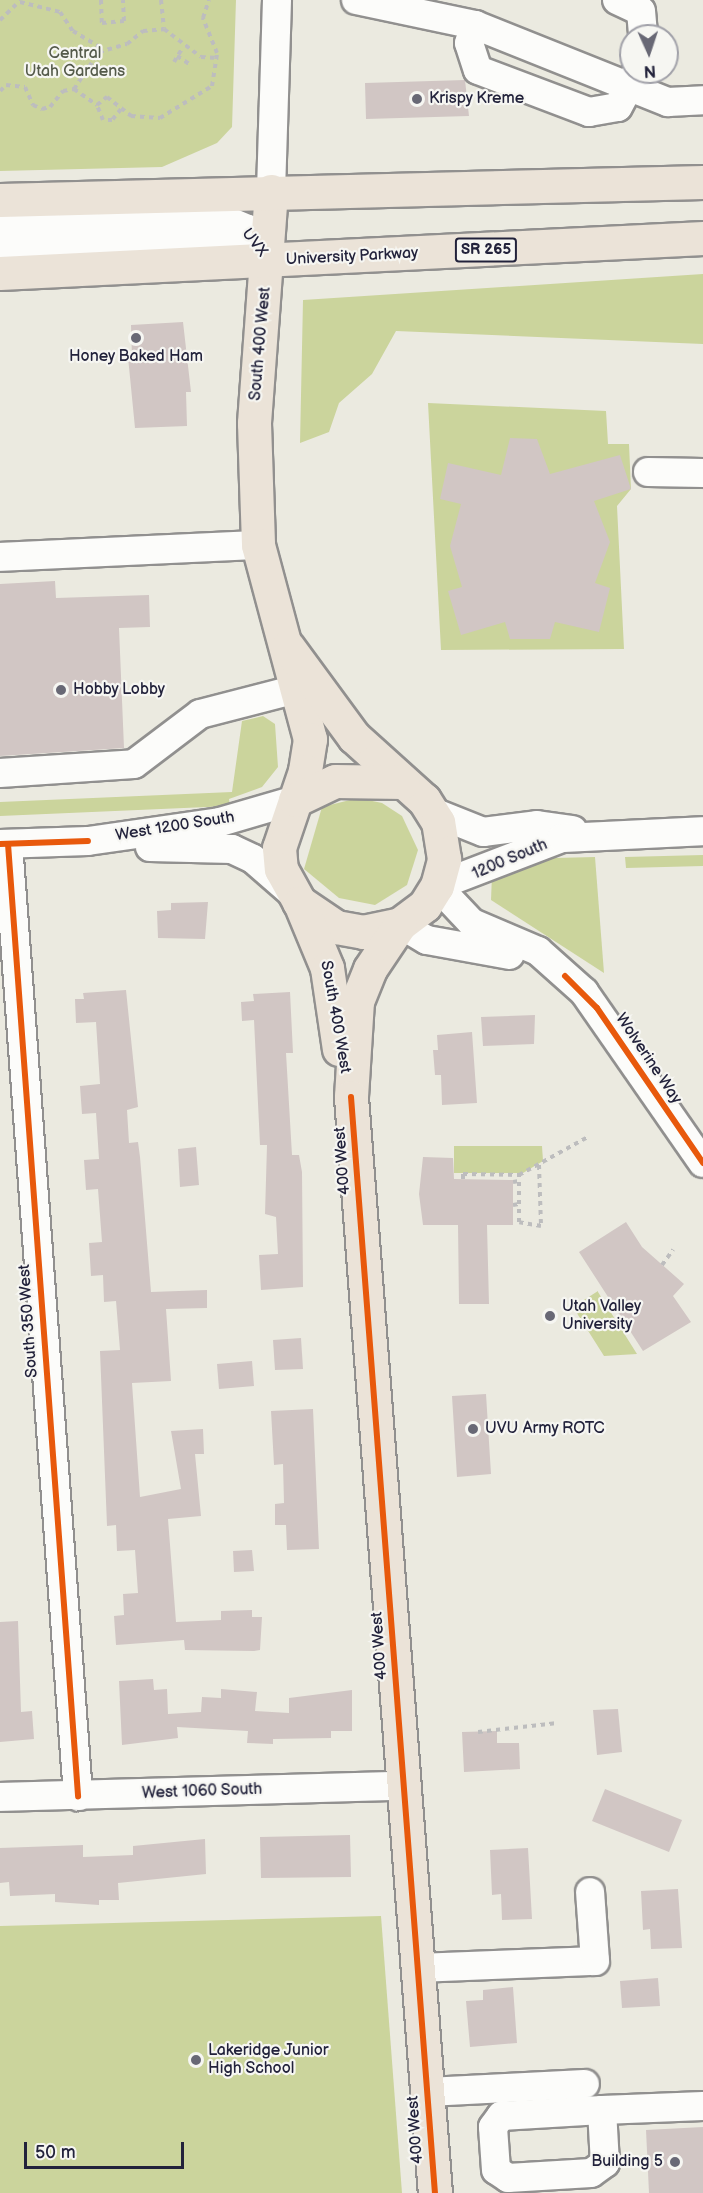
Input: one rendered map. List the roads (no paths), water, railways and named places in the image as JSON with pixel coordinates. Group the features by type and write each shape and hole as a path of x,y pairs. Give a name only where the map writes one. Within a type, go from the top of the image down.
{"main road":[{"path":"0,200 271,191 703,183"},
{"name":"South 400 West","path":"271,191 269,262 254,423 258,545 268,598 288,647 310,739 295,800"},
{"name":"University Parkway","path":"0,273 269,262 703,238"},
{"name":"South 400 West","path":"288,647 311,671 354,737 403,782"},
{"path":"335,782 403,782 433,812 444,847 437,886 425,905 400,924 350,930 295,897 279,848 295,800 335,782"},
{"name":"South 400 West","path":"295,897 327,968 351,1097"},
{"name":"South 400 West","path":"351,1097 357,1001 370,969 400,924"},
{"name":"400 West","path":"351,1097 435,2193"}],"street":[{"name":"South 400 West","path":"271,191 277,0"},
{"path":"357,0 475,25 619,74"},
{"path":"475,25 469,43 478,70 598,114 613,111 632,84"},
{"path":"642,84 668,102 703,100"},
{"name":"UVX","path":"0,219 207,212 248,230 269,262"},
{"name":"UVX","path":"0,245 217,238 242,242 269,262"},
{"path":"648,472 703,473"},
{"path":"0,556 258,545"},
{"path":"0,773 134,764 200,714 297,689"},
{"name":"West 1200 South","path":"88,841 220,822 295,800"},
{"name":"1200 South","path":"433,812 483,832 551,825 584,834 703,831"},
{"name":"1200 South","path":"437,886 584,834"},
{"name":"West 1200 South","path":"4,844 88,841 232,849 253,859 295,897"},
{"name":"South 350 West","path":"4,844 78,1796"},
{"name":"Wolverine Way","path":"437,886 472,923 532,948 565,976 597,1008 703,1163"},
{"name":"Wolverine Way","path":"400,924 427,940 501,953 565,976"},
{"name":"West 1060 South","path":"0,1797 404,1786"},
{"path":"419,1968 595,1961 590,1892"},
{"path":"427,2092 585,2084"},
{"path":"602,2110 703,2106"}],"place":[{"name":"Krispy Kreme","path":"417,99"},
{"name":"Honey Baked Ham","path":"136,338"},
{"name":"Hobby Lobby","path":"61,690"},
{"name":"Utah Valley University","path":"550,1316"},
{"name":"UVU Army ROTC","path":"473,1429"},
{"name":"Lakeridge Junior High School","path":"196,2060"},
{"name":"Building 5","path":"675,2162"}],"park label":[{"name":"Central Utah Gardens","path":"75,63"}]}
